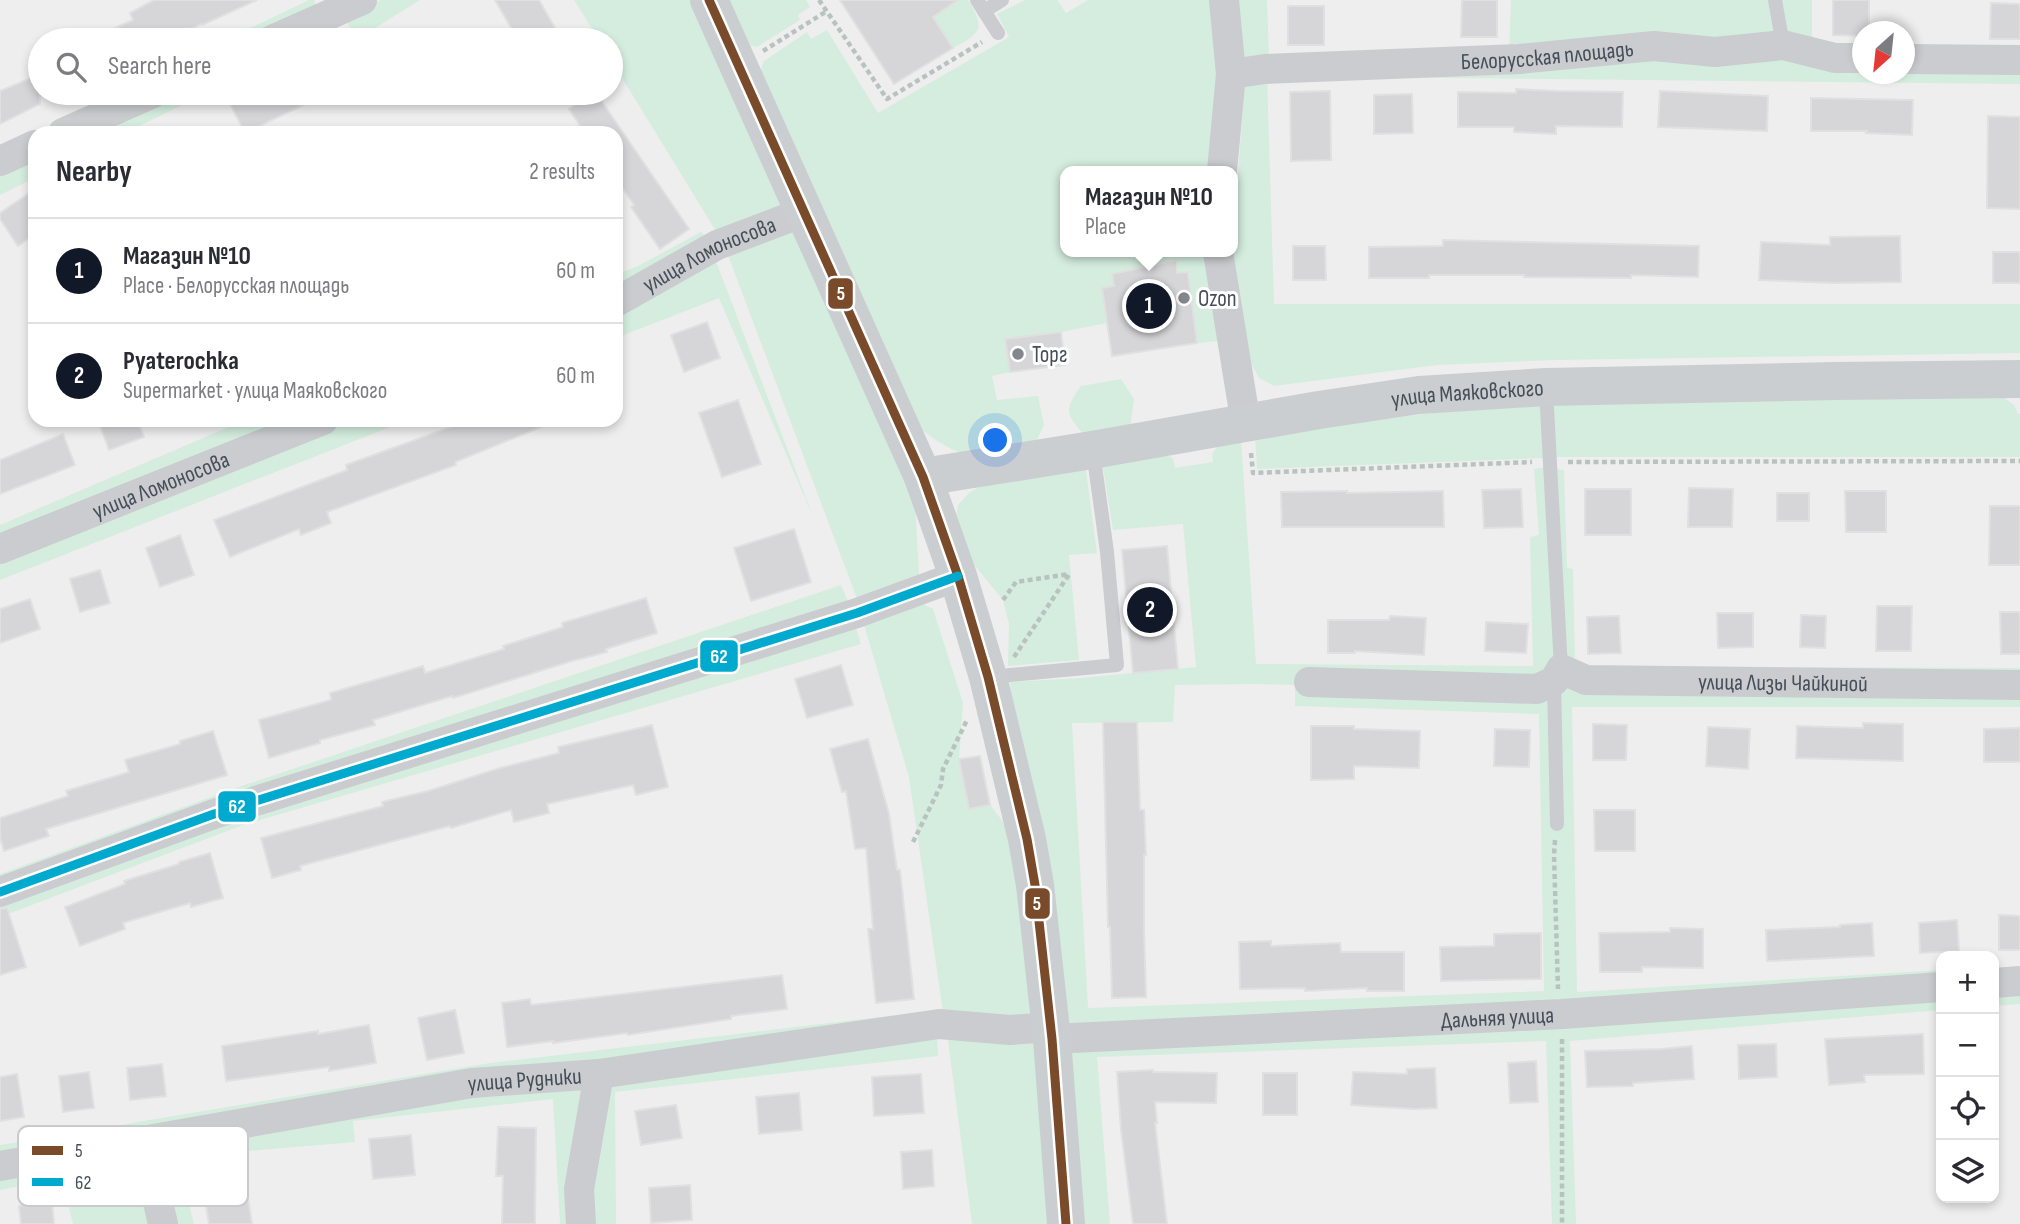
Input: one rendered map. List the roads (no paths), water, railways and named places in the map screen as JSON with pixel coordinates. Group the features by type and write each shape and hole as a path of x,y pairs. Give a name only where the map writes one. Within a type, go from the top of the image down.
{"main road":[{"path":"709,0 923,477 958,576 988,677 1027,839 1035,885 1052,1033 1066,1224"},
{"name":"улица Маяковского","path":"923,477 1419,395 1546,387 2020,379"}],"street":[{"path":"299,28 362,0"},
{"path":"1223,166 1230,74 1224,0"},
{"name":"Белорусская площадь","path":"1230,74 1265,69 1519,59 1654,46 1715,52 1783,45 1835,58 1852,58"},
{"path":"1915,59 2020,60"},
{"path":"79,126 126,105"},
{"path":"0,161 28,148"},
{"name":"улица Ломоносова","path":"623,298 717,245 804,212"},
{"path":"1219,257 1247,424"},
{"name":"улица Ломоносова","path":"0,549 305,427"},
{"path":"0,892 214,814 844,617 958,576"},
{"path":"1309,682 1536,689 1558,675"},
{"name":"улица Лизы Чайкиной","path":"1558,675 1586,680 2020,685"},
{"path":"1999,983 2020,981"},
{"name":"Дальняя улица","path":"1052,1033 1562,1014 1936,987"},
{"name":"улица Рудники","path":"229,1126 472,1083 599,1074 939,1024 1052,1033"},
{"path":"581,1224 579,1189 599,1074"},
{"name":"улица Рудники","path":"0,1166 18,1163"},
{"path":"159,1206 163,1224"}],"lane":[{"path":"998,33 980,5 1002,0"},
{"path":"1775,0 1783,45"},
{"path":"1546,387 1558,675 1557,824"},
{"path":"988,677 1117,665 1107,552 1092,450"}],"place":[{"name":"Ozon","path":"1184,298"},
{"name":"Магазин №10","path":"1149,306"},
{"name":"Торг","path":"1018,354"},
{"name":"Pyaterochka","path":"1150,610"}]}
